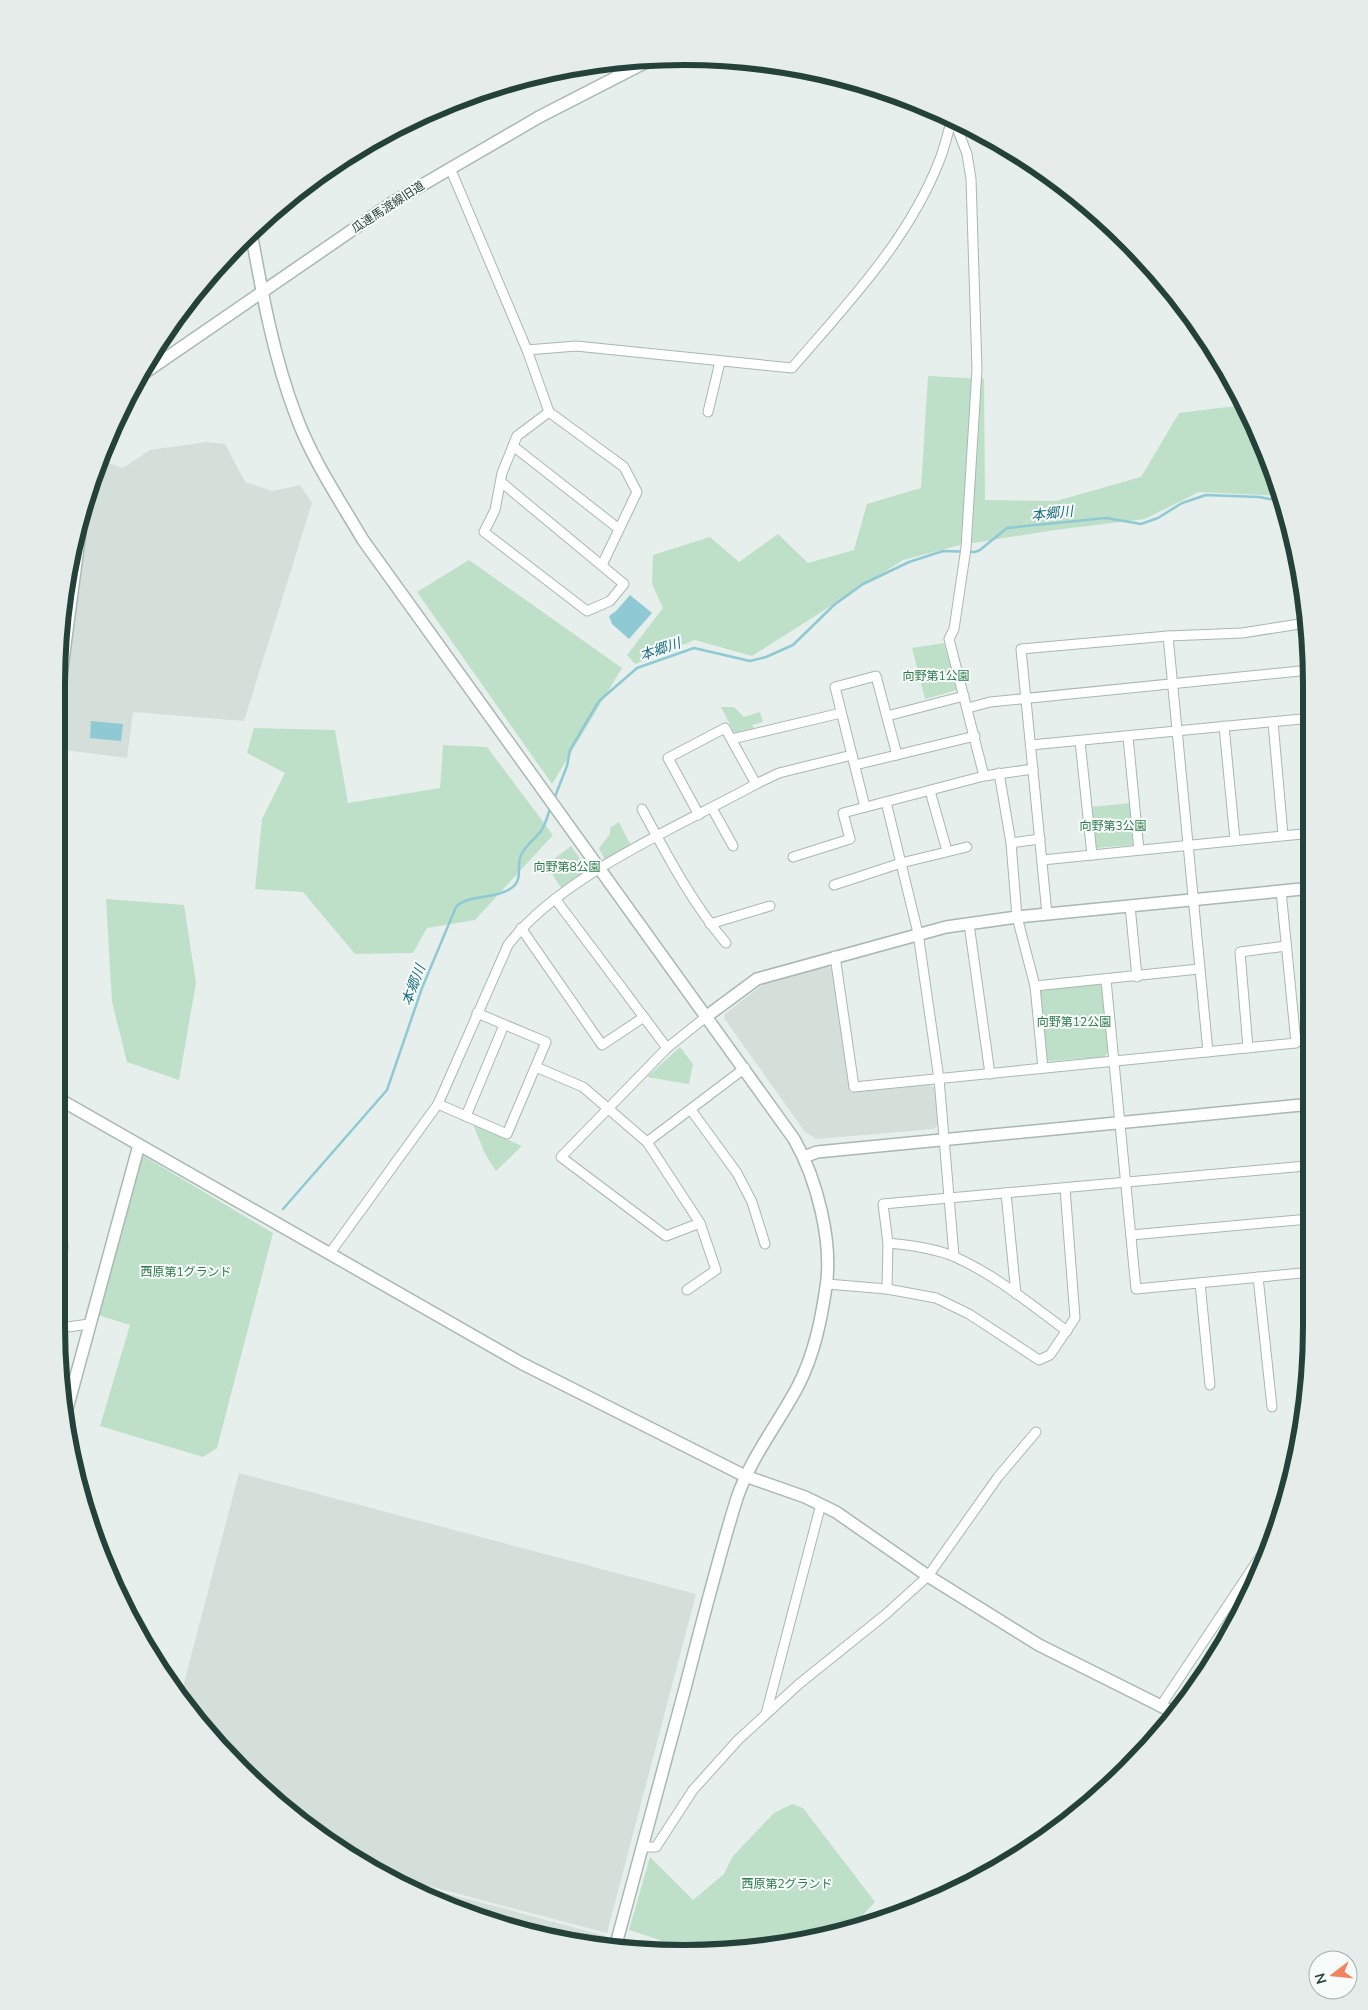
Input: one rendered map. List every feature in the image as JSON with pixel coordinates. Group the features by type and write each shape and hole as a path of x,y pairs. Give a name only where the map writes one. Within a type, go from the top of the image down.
{"street":[{"name":"瓜連馬渡線旧道","path":"152,368 393,202 539,117 637,67"},
{"path":"527,350 576,346 792,368 855,297 904,230 940,160 951,126"},
{"path":"956,128 966,154 971,179 976,350 966,551 954,630 949,639 984,776"},
{"path":"450,168 527,350 549,412 624,467 637,492 602,565"},
{"path":"252,240 261,291 295,413 315,458 363,540 707,1016 804,1157 823,1226 827,1284 813,1350 798,1385 745,1476 710,1592 617,1941"},
{"path":"708,412 720,362"},
{"path":"501,482 624,584 610,601 587,611 484,532 495,510 501,482 517,436 549,412"},
{"path":"513,446 619,529"},
{"path":"68,621 73,588"},
{"path":"1047,914 1021,650 1168,636 1242,633 1300,624"},
{"path":"1168,636 1171,684 1208,1052"},
{"path":"968,708 990,702 1303,671"},
{"path":"865,807 835,688 876,676 897,755"},
{"path":"887,716 964,696"},
{"path":"732,739 841,713"},
{"path":"1031,745 1303,719"},
{"path":"1272,722 1283,835"},
{"path":"1224,726 1235,840"},
{"path":"699,815 668,758 725,728 756,784"},
{"path":"855,765 975,736"},
{"path":"1128,737 1139,850"},
{"path":"1080,741 1092,855"},
{"path":"330,1253 438,1104 476,1013 508,945 520,928 600,868 756,784 779,773 852,755"},
{"path":"793,857 850,839 843,813 984,776 1033,769"},
{"path":"999,773 1011,843 1017,917 1035,986 1043,1068"},
{"path":"930,791 947,851"},
{"path":"886,802 918,933 939,1079 954,1256"},
{"path":"712,808 733,846"},
{"path":"642,809 710,924 726,943"},
{"path":"1042,860 1303,834"},
{"path":"1011,843 1040,839"},
{"path":"834,885 901,864 967,847"},
{"path":"700,1223 666,1236 561,1158 667,1048 757,979 918,933 969,924 1017,917 1303,889"},
{"path":"835,956 854,1088 1296,1043 1281,891"},
{"path":"556,900 667,1048"},
{"path":"710,924 770,906"},
{"path":"1130,906 1137,977"},
{"path":"969,924 990,1074"},
{"path":"520,928 602,1045 644,1017"},
{"path":"1248,1048 1240,952 1286,946"},
{"path":"1035,986 1137,977 1199,969"},
{"path":"1106,980 1136,1289 1303,1273"},
{"path":"438,1104 506,1134 536,1067 546,1042 476,1013"},
{"path":"466,1116 504,1025"},
{"path":"536,1067 583,1088 647,1142 700,1223 716,1270 687,1290"},
{"path":"647,1142 744,1068"},
{"path":"65,1102 529,1367 745,1476 821,1504 836,1512 928,1576 1038,1645 1169,1710"},
{"path":"804,1157 817,1152 1303,1105"},
{"path":"691,1110 738,1173 752,1202 765,1244"},
{"path":"69,1400 139,1145"},
{"path":"887,1289 888,1243 883,1204 1303,1166"},
{"path":"827,1284 887,1289 936,1298 969,1314 1040,1360 1050,1355 1075,1318 1065,1188"},
{"path":"1006,1193 1016,1294"},
{"path":"1131,1235 1303,1220"},
{"path":"888,1243 912,1245 954,1256 1016,1294 1066,1331"},
{"path":"1258,1277 1272,1407"},
{"path":"1200,1283 1210,1385"},
{"path":"65,1327 89,1324"},
{"path":"642,1847 656,1847 693,1790 766,1714 804,1680 886,1614 928,1576 998,1477 1036,1432"},
{"path":"766,1714 821,1504"},
{"path":"1160,1706 1256,1563"},
{"path":"1242,1584 1245,1586"}],"shaded area":[{"path":"207,442 225,444 245,482 272,491 300,485 312,503 244,721 133,712 127,758 65,750 65,687 80,586 87,522 106,462 123,468 150,450"},
{"path":"827,966 833,969 850,1092 930,1085 935,1088 939,1124 934,1129 817,1139 805,1132 724,1018 725,1014 762,985"},
{"path":"239,1473 696,1594 607,1933 410,1881 374,1862 340,1841 307,1817 246,1764 182,1689"},
{"path":"424,1887 606,1936 605,1940 603,1940 524,1924 485,1912"}],"green space":[{"path":"928,376 984,379 985,500 1056,501 1141,477 1179,413 1237,406 1256,447 1273,496 1199,492 1145,519 1055,530 960,545 903,560 752,656 695,640 635,664 627,655 663,608 652,584 653,555 710,537 739,562 778,534 808,563 854,550 867,504 921,488"},
{"path":"469,560 622,668 552,784 417,592"},
{"name":"向野第1公園","path":"944,643 957,690 925,699 912,648"},
{"path":"721,707 734,707 744,717 760,712 763,722 752,725 755,730 735,734"},
{"path":"254,728 335,730 348,803 440,788 443,745 487,747 553,835 475,920 427,928 413,953 355,954 303,892 255,889 262,819 285,773 247,753"},
{"name":"向野第3公園","path":"1130,803 1133,845 1096,848 1091,807"},
{"path":"619,822 631,846 605,860 599,848 610,834 610,828"},
{"name":"向野第8公園","path":"571,846 588,870 562,889 546,865"},
{"path":"106,899 184,905 196,983 179,1080 127,1062 112,1002"},
{"name":"向野第12公園","path":"1099,983 1102,988 1108,1052 1104,1057 1049,1061 1045,1058 1039,992 1044,987"},
{"path":"680,1047 693,1064 689,1084 647,1077"},
{"path":"473,1124 522,1146 496,1171 485,1154"},
{"name":"西原第1グランド","path":"142,1155 273,1233 217,1448 203,1457 100,1426 130,1325 98,1315"},
{"name":"西原第2グランド","path":"792,1804 803,1808 875,1902 859,1919 805,1933 765,1940 724,1944 659,1944 660,1940 629,1930 650,1857 693,1900 724,1874 733,1856 774,1813"}],"water":[{"path":"630,595 652,613 629,639 612,624 609,616"},
{"path":"91,721 123,724 121,741 90,738"}],"waterway":[{"name":"本郷川","path":"554,799 567,766 570,750 599,701 637,668 694,648 750,661 766,657 793,645 834,605 863,584 909,562 943,551 975,552 1007,528 1106,518 1141,524 1158,518 1182,503 1206,495 1259,497 1275,500"},
{"name":"本郷川","path":"283,1209 387,1090 422,988 456,907 467,901 504,892 514,886 519,875 521,854 543,828 551,806"}]}
